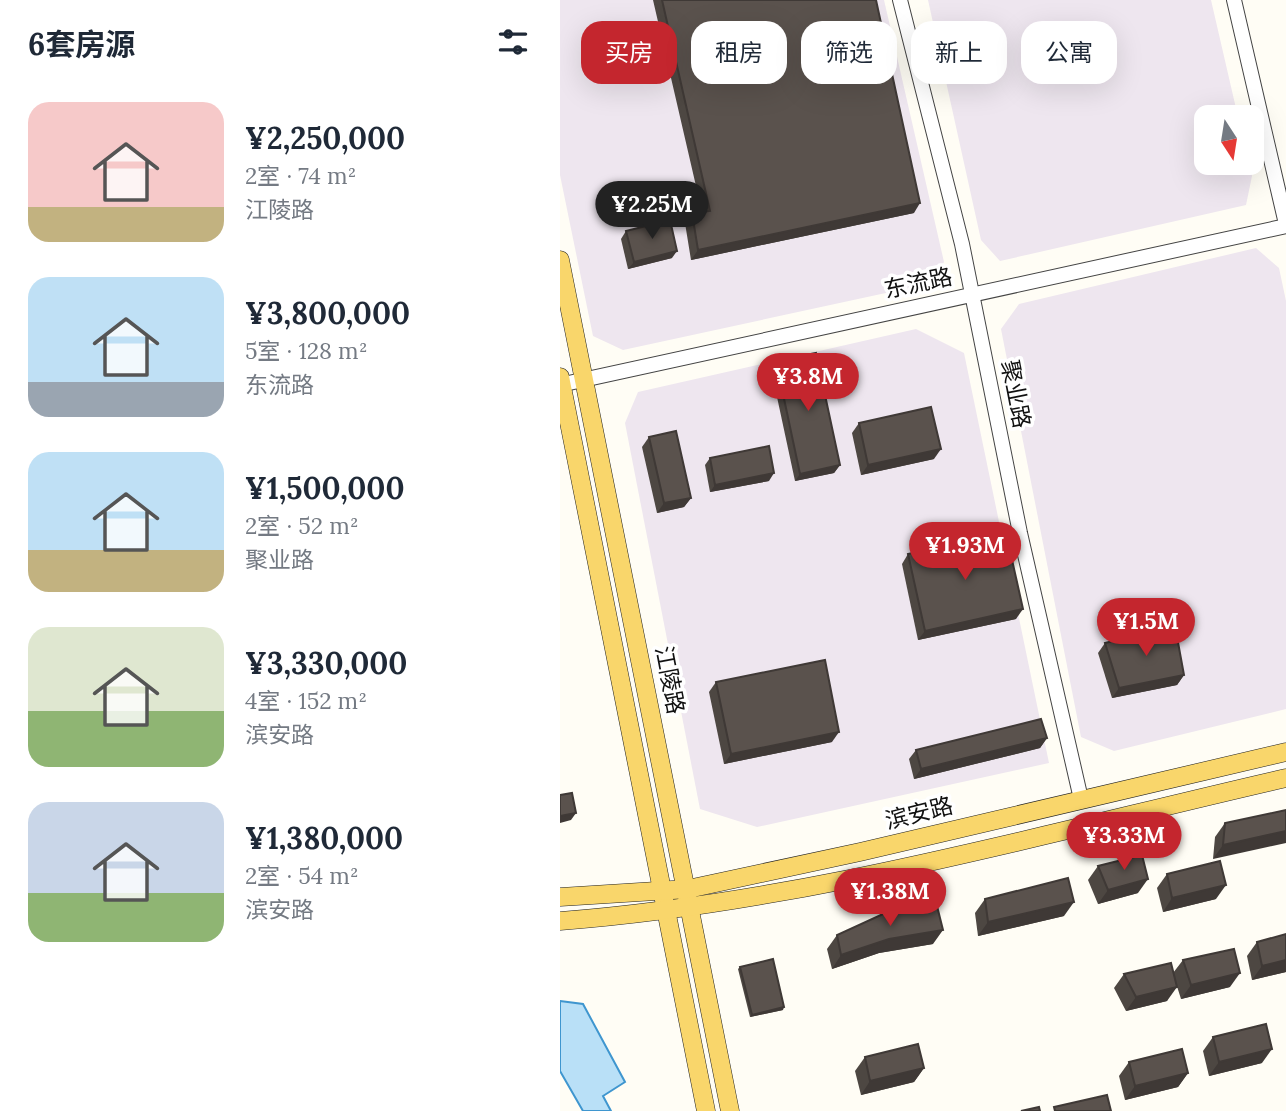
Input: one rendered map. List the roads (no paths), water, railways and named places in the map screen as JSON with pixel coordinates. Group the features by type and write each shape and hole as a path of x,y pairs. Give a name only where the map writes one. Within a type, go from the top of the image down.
{"main road":[{"name":"江陵路","path":"560,260 688,889 730,1111"},
{"path":"561,382 665,891 706,1111"},
{"name":"滨安路","path":"560,897 688,889 847,855 1286,752"},
{"name":"滨安路","path":"560,921 691,909 792,892 1286,778"}],"street":[{"name":"聚业路","path":"900,0 962,244 1020,533 1081,799"},
{"path":"1234,0 1286,225"},
{"name":"东流路","path":"561,382 1286,225"}],"water":[{"path":"560,1001 583,1004 625,1082 603,1096 611,1111 583,1111 560,1071"}]}
